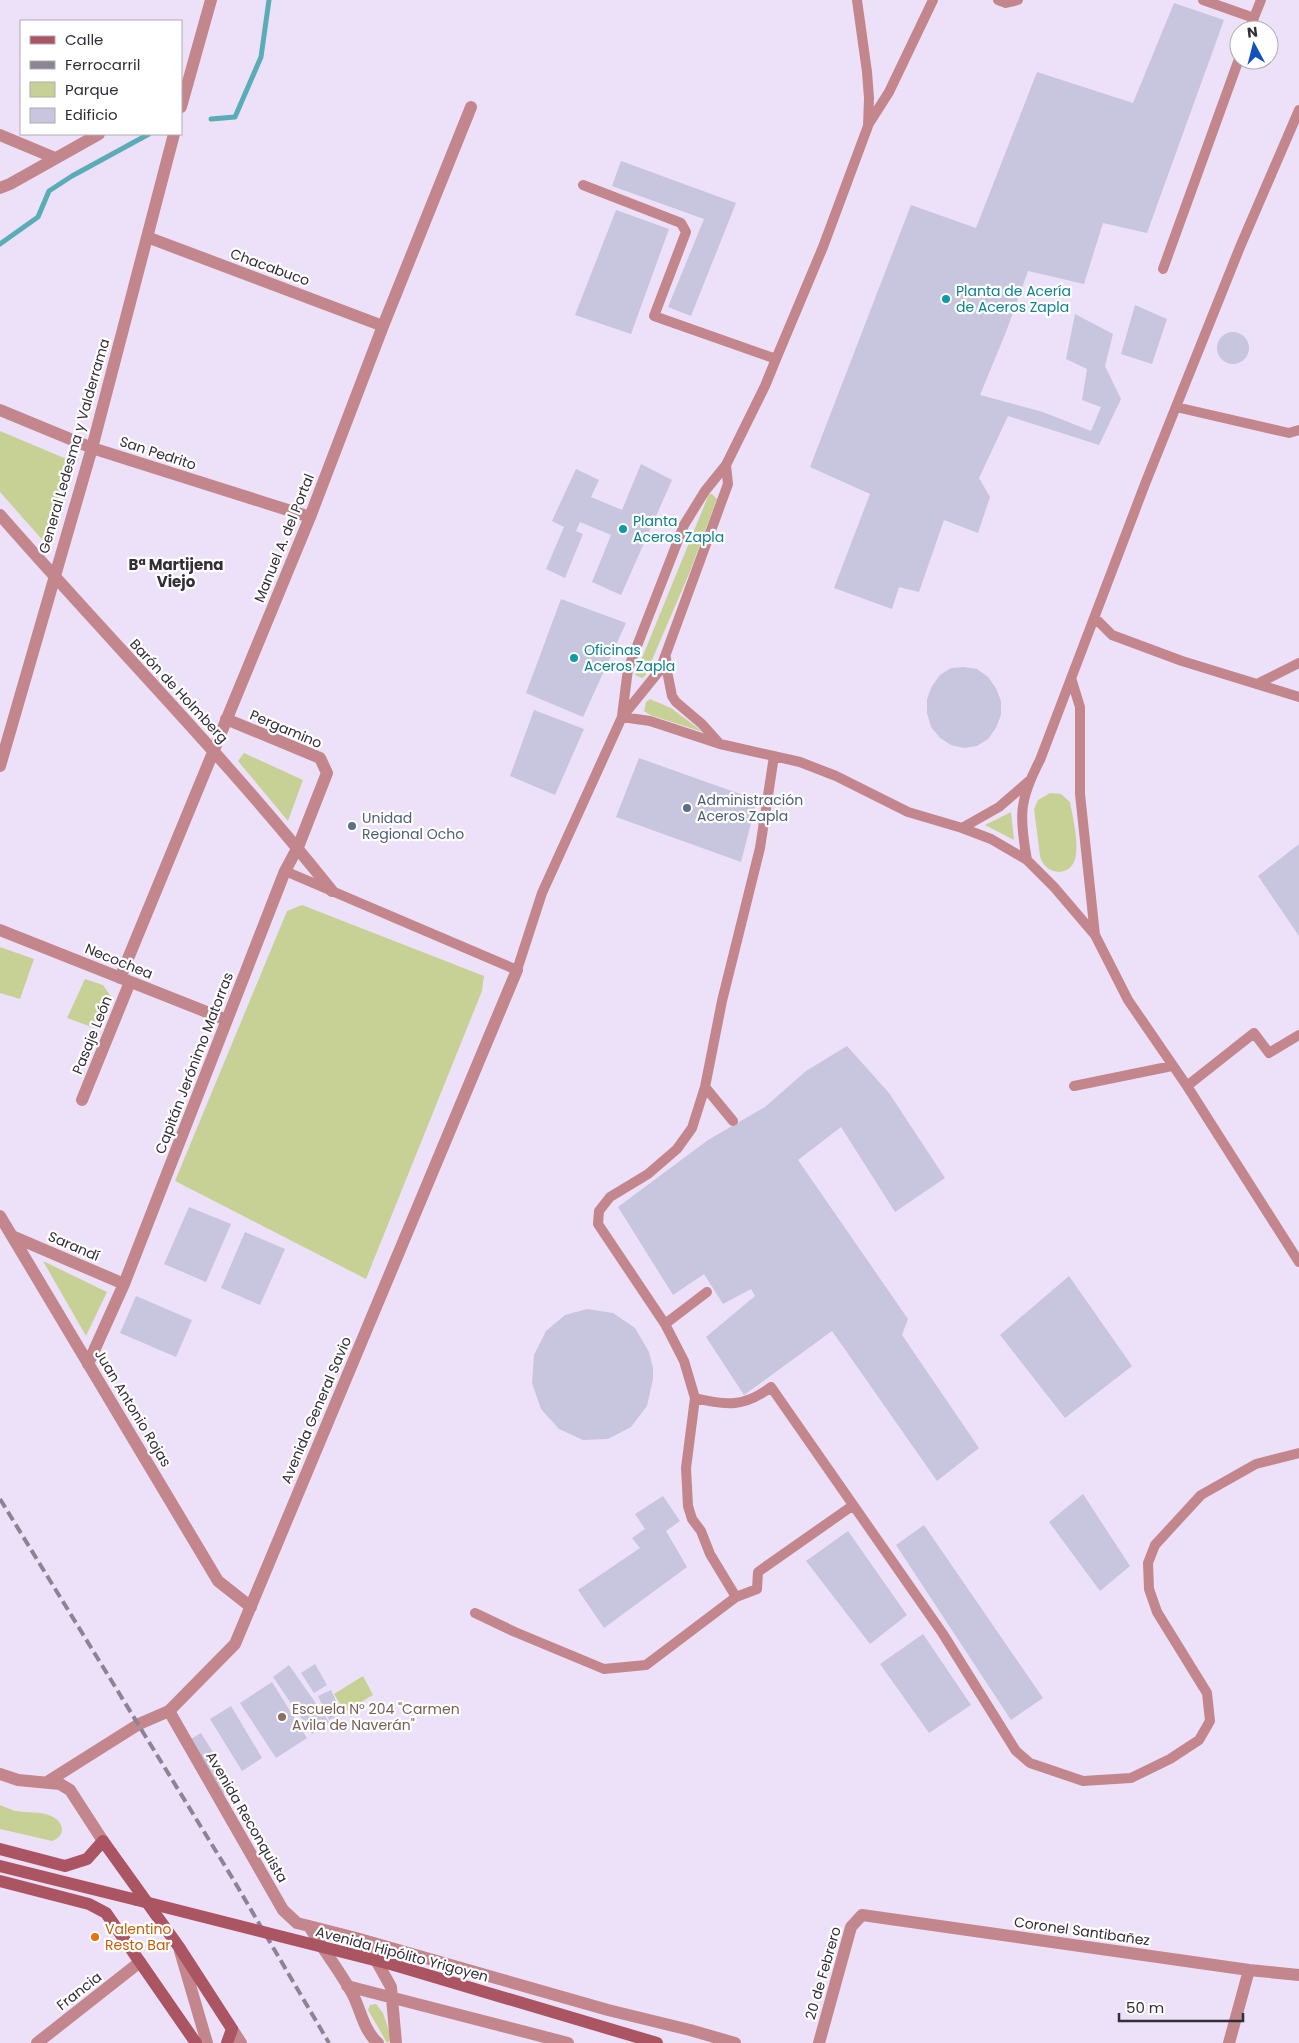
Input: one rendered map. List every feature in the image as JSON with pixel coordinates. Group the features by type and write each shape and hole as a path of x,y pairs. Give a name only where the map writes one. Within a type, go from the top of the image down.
{"street":[{"path":"182,101 184,88 211,0"},
{"name":"Manuel A. del Portal","path":"125,980 213,750 310,517 383,326 471,108"},
{"path":"0,135 55,158"},
{"path":"0,188 97,135"},
{"name":"General Ledesma y Valderrama","path":"0,766 53,576 92,448 174,135"},
{"name":"Chacabuco","path":"147,237 383,326"},
{"name":"San Pedrito","path":"0,410 92,448 310,517"},
{"name":"Barón de Holmberg","path":"0,515 53,576 213,750 298,847 332,891"},
{"name":"Pergamino","path":"226,720 320,758 326,773"},
{"name":"Capitán Jerónimo Matorras","path":"88,1364 124,1284 285,871 298,847 326,773"},
{"name":"Necochea","path":"0,930 227,1020"},
{"name":"Avenida General Savio","path":"47,1782 139,1724 169,1712 235,1644 517,970"},
{"name":"Pasaje León","path":"82,1100 125,980"},
{"name":"Juan Antonio Rojas","path":"0,1216 218,1581 251,1607"},
{"name":"Sarandí","path":"12,1236 124,1284"},
{"name":"Avenida Reconquista","path":"169,1712 283,1910 297,1923 309,1926"},
{"path":"0,1774 18,1780 60,1784 70,1790 103,1841 179,1946 241,2043"},
{"path":"0,1849 64,1866 87,1859 103,1841"},
{"name":"Avenida Hipólito Yrigoyen","path":"0,1866 394,1965 657,2043"},
{"path":"0,1881 89,1904 106,1913 196,2043"},
{"name":"Coronel Santibañez","path":"862,1915 1249,1970 1299,1975"},
{"name":"20 de Febrero","path":"819,2043 851,1927 862,1915"},
{"path":"309,1926 608,2010 735,2043"},
{"path":"309,1926 353,1996 365,2025 378,2043"},
{"path":"356,1938 372,1953 391,1987 396,2043"},
{"path":"179,1946 207,2043"},
{"name":"Francia","path":"37,2043 140,1962"},
{"path":"1229,2043 1249,1970"},
{"path":"347,1986 568,2043"},
{"path":"227,2043 232,2029"}],"lane":[{"path":"857,0 868,72 868,126"},
{"path":"622,718 628,669 684,525 705,491 726,465 765,386 823,247 868,126 889,92 933,0"},
{"path":"998,0 1006,3 1018,0"},
{"path":"1203,0 1254,18 1261,0"},
{"path":"1163,269 1235,70"},
{"path":"1027,860 1022,832 1022,806 1030,780 1040,760 1070,678 1240,247 1299,110"},
{"path":"583,186 680,223 686,232 654,316 776,359"},
{"path":"1176,407 1290,433 1299,430"},
{"path":"285,871 517,970 542,893 622,718 660,670 728,484 726,465"},
{"path":"1095,618 1112,635 1182,661 1299,697"},
{"path":"666,652 667,671 672,696 720,744"},
{"path":"1257,684 1299,662"},
{"path":"1070,678 1080,707 1080,794 1095,935"},
{"path":"622,718 650,721 720,744 800,762 836,776 908,812 962,828 991,840 1027,860 1054,887 1095,935 1128,1000 1187,1086 1299,1262"},
{"path":"736,1597 710,1554 688,1506 686,1468 695,1398 684,1361 665,1324 598,1224 599,1211 610,1198 648,1174 678,1149 692,1128 705,1088 722,1001 760,848 774,756"},
{"path":"962,828 1006,801 1030,780"},
{"path":"1187,1086 1254,1033 1269,1053 1299,1035"},
{"path":"1074,1086 1172,1066"},
{"path":"705,1088 734,1121"},
{"path":"665,1324 707,1292"},
{"path":"695,1398 713,1403 732,1404 757,1398 771,1387 852,1506 943,1634 1016,1751 1030,1763 1083,1781 1131,1778 1170,1759 1199,1740 1210,1721 1207,1693 1157,1612 1149,1590 1148,1563 1154,1545 1201,1495 1256,1464 1299,1453"},
{"path":"475,1613 515,1632 604,1669 646,1665 736,1597 757,1589 758,1572 852,1506"}],"green space":[{"path":"0,431 69,460 46,544 0,492"},
{"path":"709,494 712,494 717,499 689,574 645,676 642,678 635,675"},
{"path":"650,699 671,708 703,732 650,715 644,711 646,702"},
{"path":"244,753 303,780 288,821 238,761"},
{"path":"1050,793 1061,794 1070,802 1076,835 1074,862 1065,871 1059,872 1047,868 1040,856 1034,809 1038,800"},
{"path":"1011,812 1014,840 985,825"},
{"path":"302,905 484,976 482,991 366,1279 175,1181 287,911"},
{"path":"0,947 34,959 20,999 0,993"},
{"path":"85,979 103,985 112,998 100,1030 67,1018"},
{"path":"43,1261 107,1292 86,1336"},
{"path":"363,1676 373,1695 345,1712 334,1694"},
{"path":"0,1805 15,1811 47,1814 59,1822 62,1832 57,1839 52,1841 0,1829"},
{"path":"376,2004 383,2013 392,2039 387,2043 368,2010 370,2005"}],"building":[{"name":"Planta de Acería de Aceros Zapla","path":"1174,3 1224,20 1147,233 1103,223 1084,284 1028,271 1006,332 980,395 1043,412 1091,431 1101,407 1082,400 1087,369 1066,359 1075,314 1113,334 1105,366 1121,399 1099,445 1008,416 979,478 990,497 978,533 944,520 919,592 899,587 892,609 834,588 870,494 810,467 911,205 976,228 1037,72 1133,103"},
{"path":"621,161 736,203 691,316 668,307 704,219 612,186"},
{"path":"616,210 669,229 631,334 575,315"},
{"path":"1135,305 1167,319 1152,364 1121,354"},
{"path":"1233,332 1244,337 1249,348 1244,359 1233,364 1222,359 1217,348 1222,337"},
{"name":"Planta Aceros Zapla","path":"641,464 672,480 621,595 592,582 611,535 580,522 576,531 583,534 565,578 546,569 564,527 552,521 576,469 599,480 591,497 622,510"},
{"name":"Oficinas Aceros Zapla","path":"561,599 626,623 583,717 526,693"},
{"path":"951,668 977,669 988,677 996,688 1001,701 1001,715 996,728 988,739 977,746 964,748 951,745 940,738 931,727 927,713 927,699 932,686 940,675"},
{"path":"534,710 584,729 555,795 510,776"},
{"name":"Administración Aceros Zapla","path":"639,758 757,800 741,862 616,817"},
{"path":"1299,844 1299,936 1258,876"},
{"path":"847,1046 889,1093 945,1178 895,1212 841,1127 798,1160 908,1319 902,1335 979,1448 937,1481 832,1331 744,1395 706,1337 755,1296 751,1289 723,1304 704,1274 673,1295 618,1207 708,1140 765,1107 806,1071"},
{"path":"189,1207 231,1224 206,1282 164,1264"},
{"path":"245,1232 285,1249 260,1305 221,1288"},
{"path":"1069,1276 1132,1366 1065,1418 1000,1335"},
{"path":"136,1296 192,1320 176,1357 120,1333"},
{"path":"587,1309 613,1313 635,1328 649,1352 653,1368 653,1379 647,1406 631,1427 608,1439 583,1440 559,1429 541,1409 532,1383 534,1355 546,1331 565,1315"},
{"path":"1083,1494 1130,1566 1100,1591 1049,1522"},
{"path":"663,1496 680,1521 666,1531 687,1567 604,1628 578,1590 640,1548 632,1538 645,1529 635,1514"},
{"path":"924,1525 1043,1698 1011,1720 896,1545"},
{"path":"848,1531 907,1615 870,1644 806,1561"},
{"path":"923,1634 971,1705 929,1733 880,1664"},
{"path":"315,1664 327,1685 314,1693 301,1673"},
{"path":"289,1665 329,1722 312,1734 273,1677"},
{"path":"272,1682 307,1738 276,1758 240,1703"},
{"path":"331,1690 342,1714 329,1720 318,1696"},
{"path":"231,1706 262,1758 242,1771 210,1719"},
{"path":"201,1733 235,1787 223,1794 189,1740"}],"waterway":[{"path":"211,119 235,117 261,57 269,0"},
{"path":"0,244 38,217 49,191 72,176 147,135"}],"railway":[{"path":"0,1499 233,1879 329,2043"}],"place":[{"name":"Planta de Acería de Aceros Zapla","path":"946,299"},
{"name":"Planta Aceros Zapla","path":"623,529"},
{"name":"Oficinas Aceros Zapla","path":"574,658"},
{"name":"Administración Aceros Zapla","path":"687,808"},
{"name":"Unidad Regional Ocho","path":"352,826"},
{"name":"Escuela N° 204 \"Carmen Avila de Naverán\"","path":"282,1717"},
{"name":"Valentino Resto Bar","path":"95,1937"}],"district":[{"name":"Bª Martijena Viejo","path":"176,574"}]}
